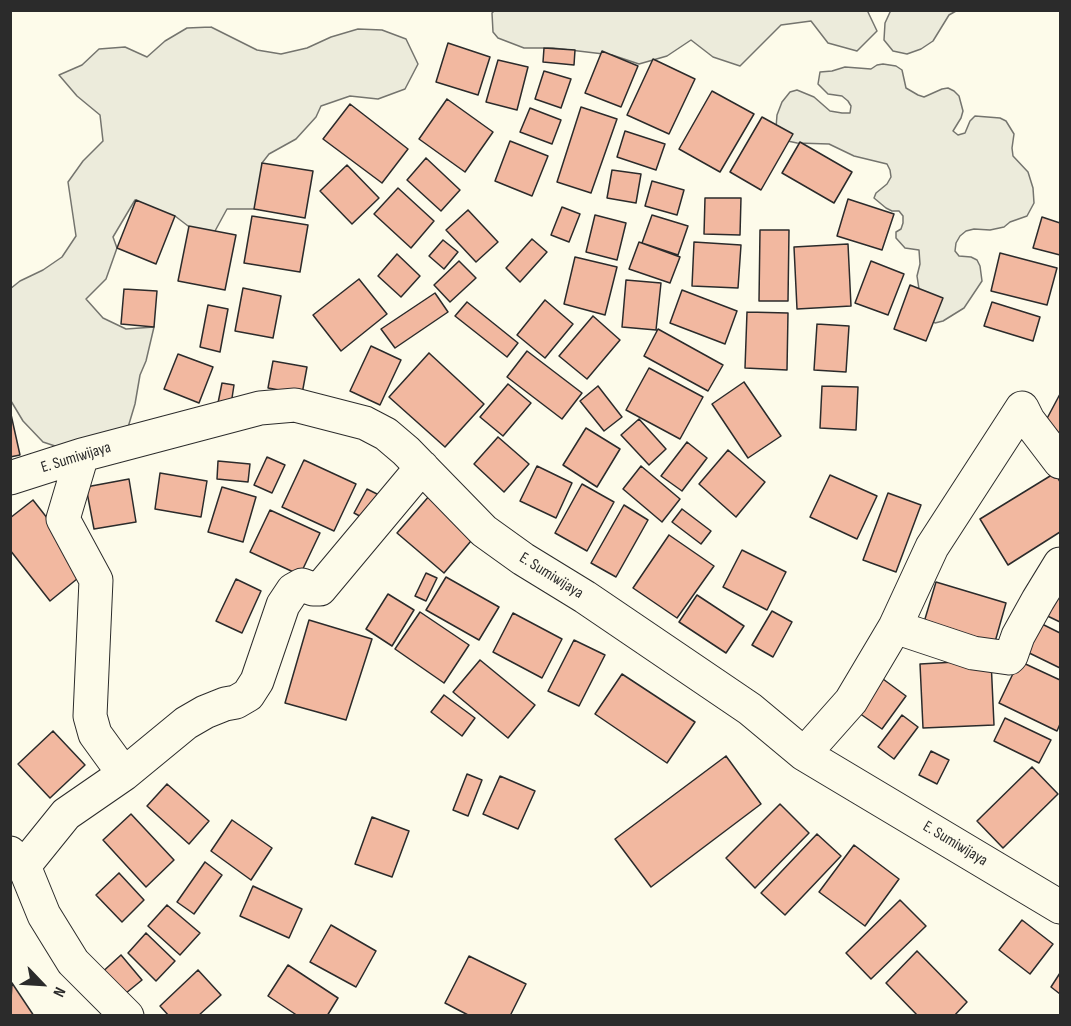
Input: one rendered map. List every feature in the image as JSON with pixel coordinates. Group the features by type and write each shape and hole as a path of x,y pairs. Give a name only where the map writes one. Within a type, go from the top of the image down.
{"street":[{"name":"E. Sumiwijaya","path":"10,478 82,455 260,408 295,405 365,423 386,434 422,467 484,531 523,559 585,597 750,709 804,754 1060,907"},
{"path":"804,754 851,701 895,627 932,547 1022,408 1028,420 1060,462"},
{"path":"82,455 63,519 96,580 90,716 95,734 124,774"},
{"path":"127,1016 73,962 44,915 17,859 66,814 124,774 186,723 205,712 236,702 248,695 257,681 283,605 293,590 302,585 320,589 422,467"},
{"path":"895,627 973,652 1009,658 1018,636 1060,564"}],"shaded area":[{"path":"495,10 867,10 877,31 857,51 828,43 811,21 781,25 740,66 713,57 691,40 667,56 639,64 612,55 553,48 524,48 498,38 493,32 492,13"},
{"path":"891,10 956,11 949,15 933,41 907,54 893,51 884,40 885,23"},
{"path":"211,27 257,50 281,54 307,48 331,37 358,29 382,30 406,39 418,64 405,89 378,99 350,96 321,106 316,117 296,139 269,154 262,163 262,203 254,209 227,209 209,242 175,216 157,224 135,200 113,237 117,248 106,279 86,299 103,318 126,329 154,327 126,434 70,451 43,442 23,421 11,401 10,289 62,257 76,236 68,182 83,161 103,141 100,115 77,96 59,75 82,65 99,49 125,47 147,57 165,41 187,28"},
{"path":"883,64 896,66 902,70 906,88 918,95 924,97 948,88 954,91 959,96 963,111 953,131 958,135 965,133 975,116 1000,118 1006,121 1014,134 1013,156 1028,172 1033,188 1034,203 1027,216 1010,222 1004,227 990,230 974,229 960,236 955,251 959,256 977,260 982,281 964,308 943,321 935,323 923,315 917,276 920,264 919,250 905,248 896,238 896,232 901,229 903,223 903,216 899,211 886,208 874,198 891,177 887,164 854,156 829,144 783,140 776,128 777,115 782,102 790,92 797,90 814,97 830,111 850,113 851,106 848,101 842,96 828,94 818,84 820,72 845,67 871,69"}],"building":[{"path":"448,43 490,57 478,95 436,82"},
{"path":"544,48 575,50 574,65 543,62"},
{"path":"602,51 638,66 621,107 585,93"},
{"path":"653,59 695,79 669,134 627,115"},
{"path":"498,60 528,67 517,110 486,102"},
{"path":"544,71 571,79 561,108 535,99"},
{"path":"712,91 754,114 720,172 679,149"},
{"path":"447,99 493,132 465,172 419,139"},
{"path":"350,104 408,149 382,183 323,139"},
{"path":"581,107 617,119 591,193 557,182"},
{"path":"530,108 561,120 552,144 520,132"},
{"path":"762,117 793,134 761,190 730,172"},
{"path":"625,131 665,144 656,170 617,157"},
{"path":"510,141 548,156 532,196 495,181"},
{"path":"800,142 852,172 834,203 782,173"},
{"path":"426,158 460,190 441,211 407,180"},
{"path":"262,163 313,171 305,218 254,209"},
{"path":"347,165 379,198 352,224 320,191"},
{"path":"612,170 641,174 636,203 607,198"},
{"path":"652,181 684,190 677,215 645,206"},
{"path":"398,188 434,221 411,248 374,214"},
{"path":"705,198 741,198 740,235 704,234"},
{"path":"848,199 894,214 882,250 837,236"},
{"path":"136,200 175,216 156,264 117,248"},
{"path":"562,207 580,214 569,242 551,235"},
{"path":"468,210 498,242 476,262 446,230"},
{"path":"595,215 626,223 617,260 586,252"},
{"path":"652,215 688,226 678,255 642,243"},
{"path":"252,216 308,225 300,272 244,263"},
{"path":"1042,217 1060,223 1060,255 1033,248"},
{"path":"189,226 236,235 225,290 178,281"},
{"path":"760,230 789,230 788,301 759,301"},
{"path":"532,239 547,252 520,282 506,268"},
{"path":"443,240 458,252 444,269 429,256"},
{"path":"639,242 680,257 670,283 629,269"},
{"path":"694,242 741,245 738,288 692,286"},
{"path":"848,244 851,306 797,309 794,247"},
{"path":"1000,253 1057,268 1047,305 991,291"},
{"path":"397,254 420,276 401,297 378,276"},
{"path":"575,257 617,267 605,315 564,304"},
{"path":"459,261 476,278 450,302 434,285"},
{"path":"871,261 904,274 888,315 855,303"},
{"path":"359,279 387,314 341,351 313,315"},
{"path":"626,280 661,283 656,330 622,327"},
{"path":"910,285 943,298 926,341 894,329"},
{"path":"243,288 281,296 273,338 235,331"},
{"path":"124,289 157,291 154,327 121,324"},
{"path":"682,290 737,311 725,344 670,323"},
{"path":"435,293 448,312 395,348 381,329"},
{"path":"545,300 573,324 545,358 517,335"},
{"path":"467,302 518,343 507,357 455,316"},
{"path":"992,302 1040,317 1033,341 984,326"},
{"path":"208,305 228,309 220,352 200,347"},
{"path":"747,312 788,313 787,370 745,368"},
{"path":"593,316 620,340 587,379 559,356"},
{"path":"817,324 849,326 846,372 814,370"},
{"path":"658,329 723,365 708,391 644,356"},
{"path":"371,346 401,360 380,405 350,391"},
{"path":"527,351 582,393 562,419 507,377"},
{"path":"429,353 484,404 445,447 389,397"},
{"path":"178,354 213,367 199,403 164,389"},
{"path":"273,361 307,367 302,394 268,388"},
{"path":"649,368 703,397 680,439 626,410"},
{"path":"744,382 781,436 748,458 712,404"},
{"path":"222,383 234,385 230,411 217,408"},
{"path":"508,384 531,403 503,436 480,417"},
{"path":"598,386 622,417 604,431 580,401"},
{"path":"822,386 858,387 856,430 820,428"},
{"path":"1060,394 1060,435 1043,426"},
{"path":"10,410 20,455 10,457"},
{"path":"639,419 666,449 649,465 621,435"},
{"path":"586,428 620,449 597,487 563,465"},
{"path":"498,437 529,464 504,492 474,464"},
{"path":"687,442 707,458 682,491 661,476"},
{"path":"728,450 765,482 736,517 699,484"},
{"path":"267,457 285,465 272,493 254,485"},
{"path":"304,460 356,484 334,531 282,507"},
{"path":"218,461 250,464 248,482 217,479"},
{"path":"537,466 572,483 556,518 520,501"},
{"path":"641,466 680,499 662,522 623,489"},
{"path":"160,473 207,481 201,517 155,509"},
{"path":"1055,473 1060,482 1060,532 1008,565 980,519"},
{"path":"830,475 877,496 857,539 810,517"},
{"path":"129,479 136,522 94,529 86,487"},
{"path":"582,484 614,502 587,551 555,533"},
{"path":"222,487 256,497 243,542 208,532"},
{"path":"367,489 383,497 369,521 354,513"},
{"path":"888,493 921,505 896,572 863,560"},
{"path":"430,495 476,535 444,573 397,533"},
{"path":"33,500 88,570 50,601 10,550 10,518"},
{"path":"624,505 648,520 616,577 591,563"},
{"path":"682,509 711,531 701,544 672,522"},
{"path":"270,510 320,533 300,575 250,552"},
{"path":"669,535 714,566 677,618 633,588"},
{"path":"742,550 786,572 767,610 723,587"},
{"path":"426,573 437,578 426,601 415,596"},
{"path":"446,577 499,607 479,640 426,610"},
{"path":"236,579 261,591 242,633 216,621"},
{"path":"936,582 1006,603 993,649 922,629"},
{"path":"1060,588 1060,622 1037,611"},
{"path":"388,594 414,610 392,646 366,629"},
{"path":"697,595 744,626 726,653 679,622"},
{"path":"772,611 792,622 773,657 752,645"},
{"path":"420,612 469,645 444,683 395,649"},
{"path":"513,613 562,639 542,678 493,652"},
{"path":"1032,619 1060,633 1060,668 1019,648"},
{"path":"309,620 372,639 346,720 285,703"},
{"path":"574,640 605,655 579,706 548,691"},
{"path":"480,660 535,705 508,738 453,692"},
{"path":"991,660 994,725 923,728 920,664"},
{"path":"1019,661 1060,680 1060,724 1057,731 999,703"},
{"path":"622,674 695,722 667,763 595,714"},
{"path":"883,679 906,696 882,729 859,713"},
{"path":"444,695 475,718 462,736 431,712"},
{"path":"902,715 918,727 894,759 878,747"},
{"path":"1005,718 1051,740 1039,763 994,741"},
{"path":"53,731 85,765 50,798 18,764"},
{"path":"931,751 949,760 937,784 919,775"},
{"path":"726,756 761,804 651,887 615,839"},
{"path":"1032,767 1058,794 1003,848 977,821"},
{"path":"467,774 482,780 468,816 453,810"},
{"path":"500,776 535,791 518,829 483,814"},
{"path":"167,784 209,821 189,844 147,806"},
{"path":"780,804 809,833 755,888 726,858"},
{"path":"131,814 174,860 146,887 103,840"},
{"path":"372,817 409,831 392,877 355,864"},
{"path":"232,820 272,848 251,880 211,851"},
{"path":"817,834 841,856 785,915 761,893"},
{"path":"854,845 899,879 865,926 819,892"},
{"path":"205,862 222,875 194,914 177,902"},
{"path":"119,873 144,900 122,922 96,895"},
{"path":"253,886 302,909 289,938 240,916"},
{"path":"900,900 926,926 871,979 846,953"},
{"path":"167,905 200,933 180,955 148,926"},
{"path":"1022,920 1053,944 1030,974 999,950"},
{"path":"331,925 376,951 356,987 310,962"},
{"path":"146,933 175,961 156,981 128,953"},
{"path":"917,951 967,1002 954,1016 918,1016 886,983"},
{"path":"121,955 142,980 120,998 99,975"},
{"path":"469,956 526,984 510,1016 470,1016 445,1003"},
{"path":"288,965 338,998 327,1016 298,1016 268,996"},
{"path":"198,970 221,995 198,1016 169,1016 160,1006"},
{"path":"1060,973 1060,994 1051,987"},
{"path":"12,983 34,1016 10,1016"}]}
